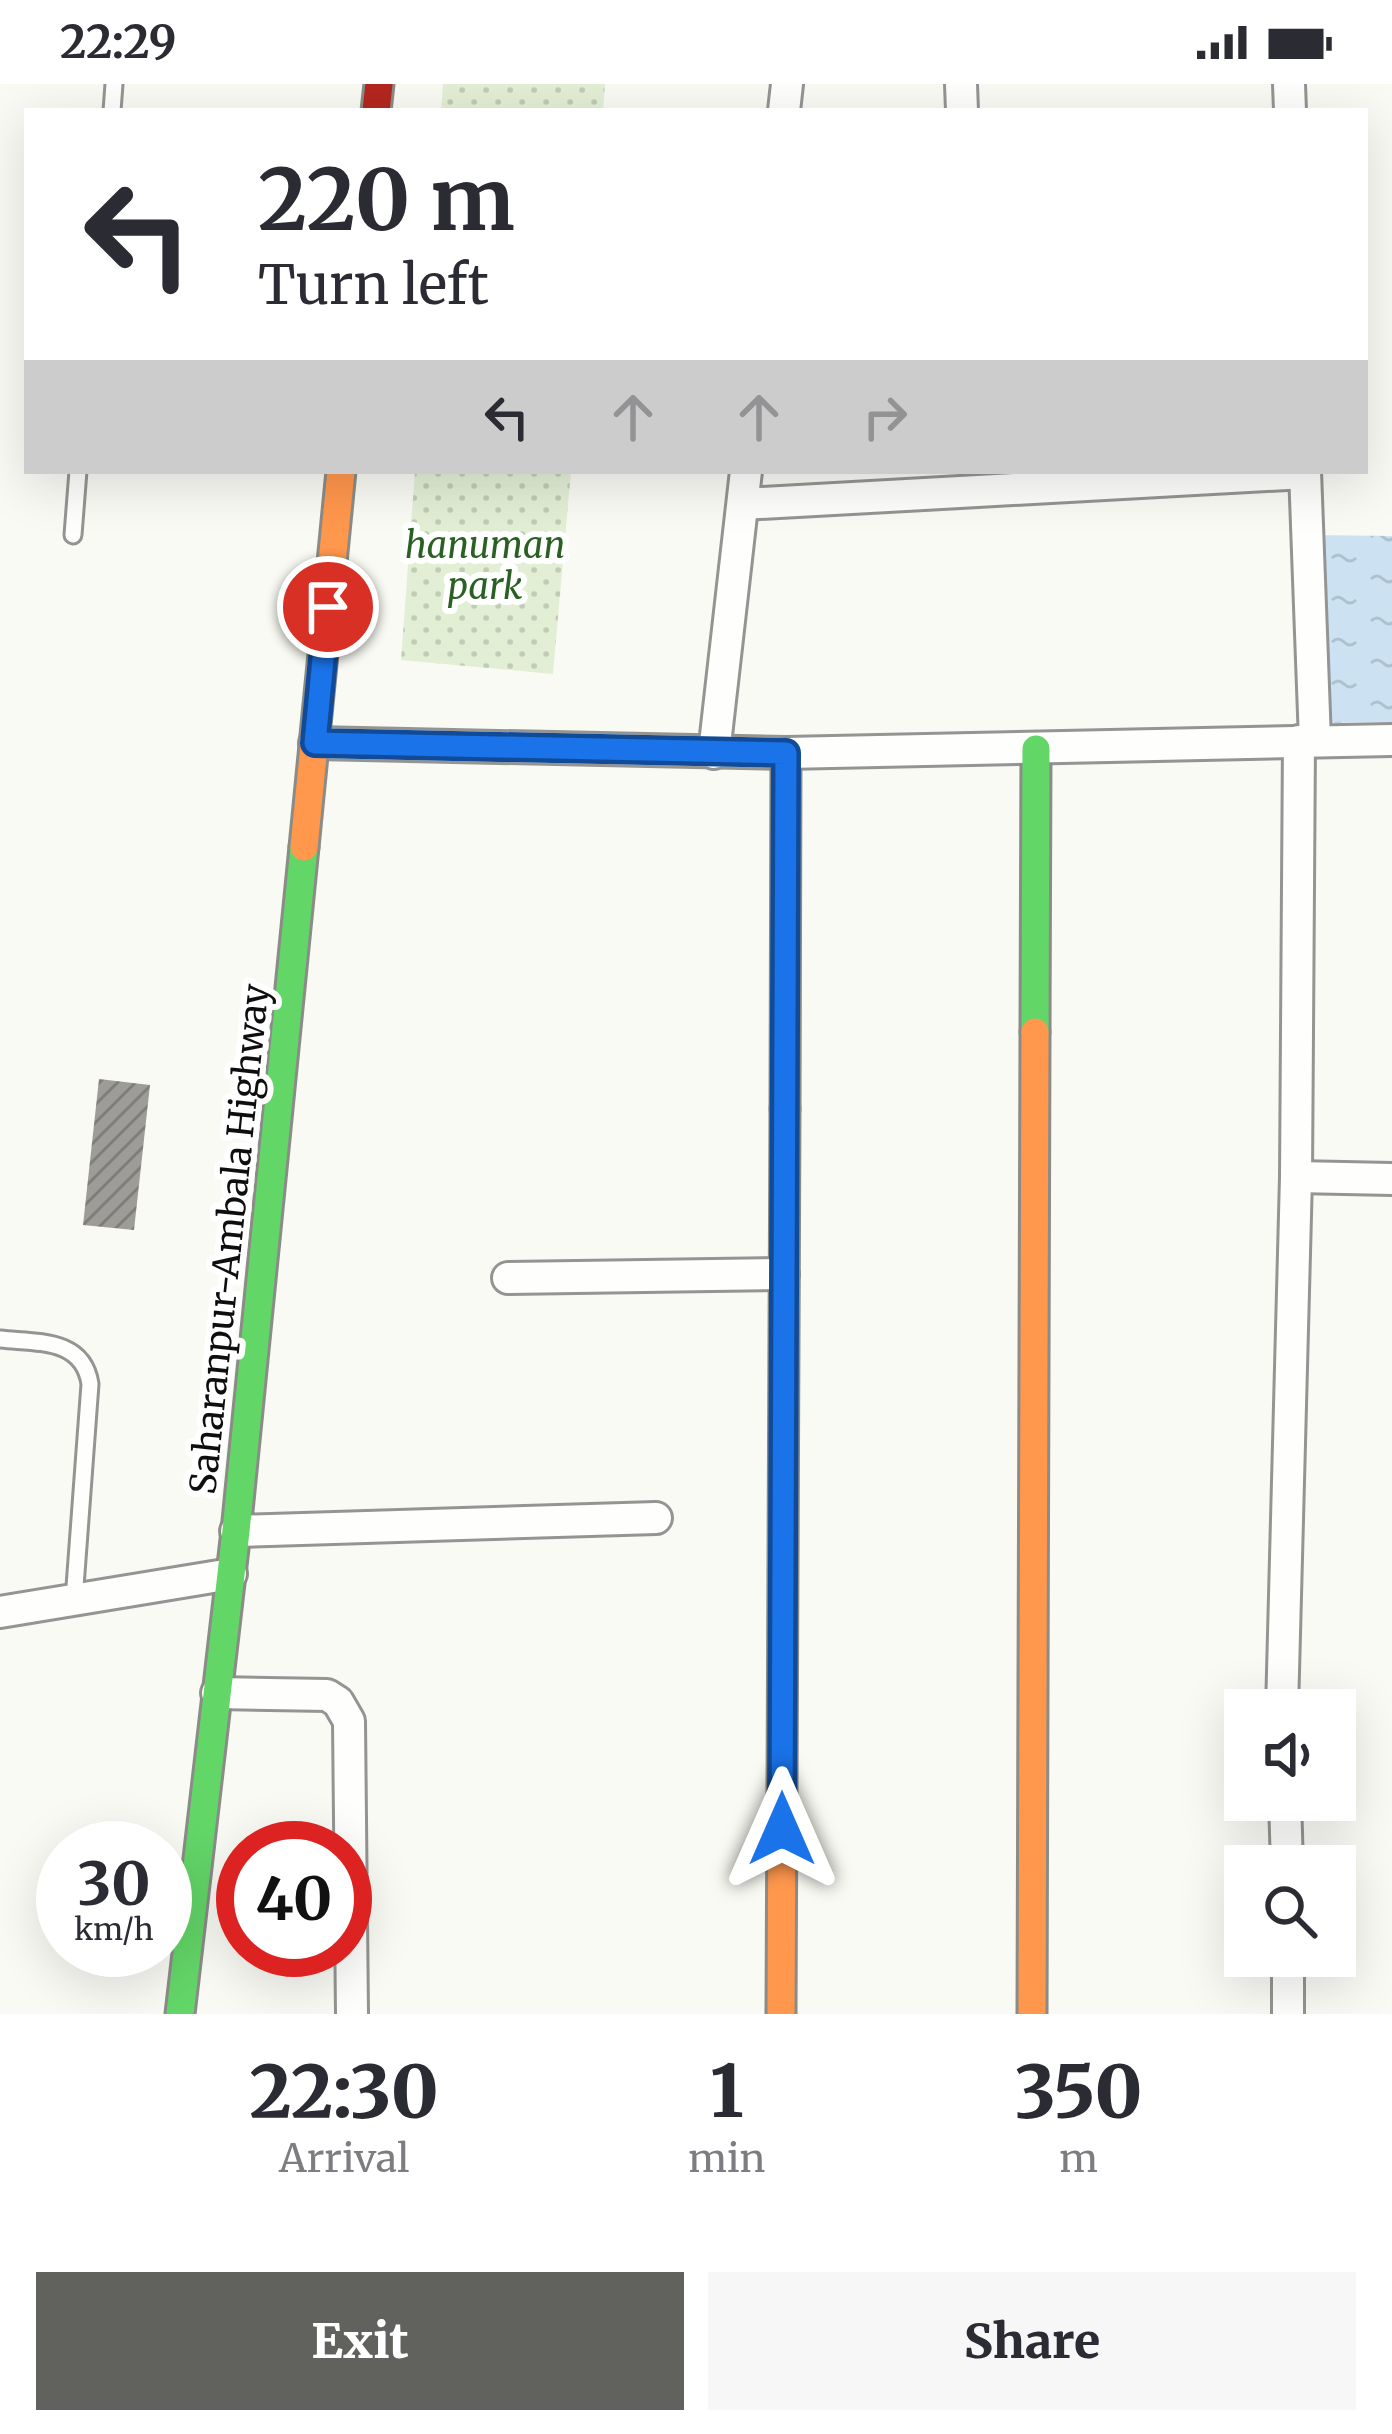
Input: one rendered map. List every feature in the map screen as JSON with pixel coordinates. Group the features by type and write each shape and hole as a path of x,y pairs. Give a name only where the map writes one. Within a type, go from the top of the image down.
{"street":[{"name":"Saharanpur-Ambala Highway","path":"180,2014 236,1531 341,474"},
{"path":"714,753 746,474"},
{"path":"743,504 975,481 1232,474"},
{"path":"1283,1689 1307,741 1305,474"},
{"path":"315,743 786,753 1392,740"},
{"path":"1032,2014 1036,749"},
{"path":"781,2014 786,753"},
{"path":"1296,1177 1392,1179"},
{"path":"508,1279 783,1274"},
{"path":"236,1531 656,1518"},
{"path":"0,1612 231,1574"},
{"path":"217,1693 327,1695 345,1710 349,1721 352,2014"},
{"path":"1288,1977 1288,2014"}],"lane":[{"path":"74,535 78,474"},
{"path":"0,1339 61,1346 79,1354 88,1368 74,1600"}],"green space":[{"path":"443,84 605,84 603,108 441,108"},
{"name":"hanuman park","path":"415,474 571,474 553,674 401,660"}],"water":[{"path":"1313,535 1392,536 1392,722 1322,723"}],"building":[{"path":"99,1079 150,1085 134,1230 83,1225"}],"traffic: fast":[{"path":"1035,1032 1036,749"},
{"path":"785,1109 786,753"},
{"path":"180,2014 236,1531 304,847"}],"traffic: slow":[{"path":"304,847 341,474"},
{"path":"1032,2014 1035,1032"},
{"path":"781,2014 785,1109"}],"traffic: jam":[{"path":"376,108 379,84"}],"route":[{"path":"328,607 315,743 786,753 782,1829"}]}
